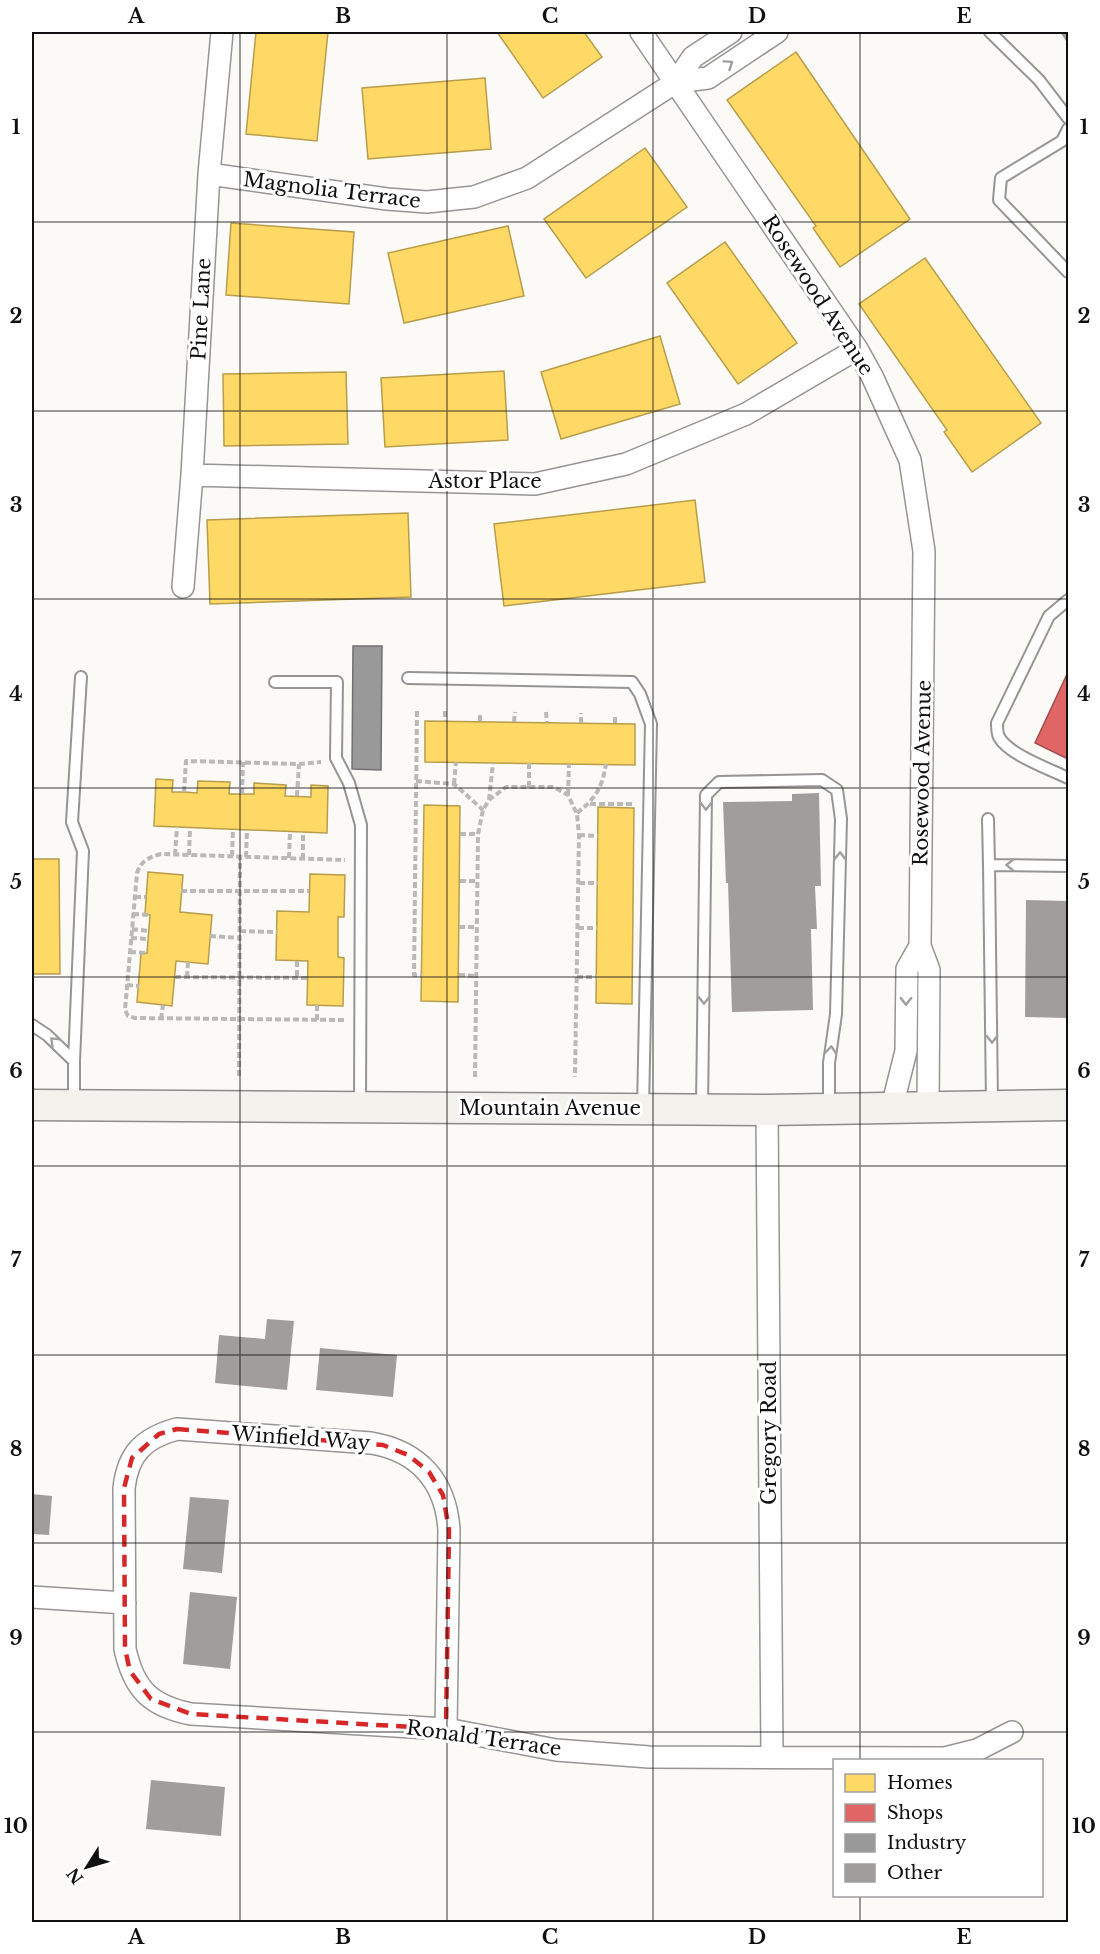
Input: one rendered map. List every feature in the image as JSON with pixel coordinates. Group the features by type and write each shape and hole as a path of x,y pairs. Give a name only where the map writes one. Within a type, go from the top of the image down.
{"street":[{"name":"Pine Lane","path":"183,587 192,475 208,174 222,32"},
{"name":"Rosewood Avenue","path":"640,32 856,349 872,376 910,460 924,551 920,946 929,970 928,1107"},
{"name":"Magnolia Terrace","path":"208,174 387,200 427,202 474,197 527,178 676,82 693,57 731,32"},
{"name":"Magnolia Terrace","path":"676,82 708,78 777,32"},
{"name":"Astor Place","path":"192,475 535,484 626,464 746,414 856,349"},
{"name":"Rosewood Avenue","path":"892,1107 906,1051 907,969 920,946"},
{"name":"Mountain Avenue","path":"32,1104 767,1110 1068,1105"},
{"name":"Gregory Road","path":"767,1110 772,1757"},
{"name":"Winfield Way","path":"125,1603 125,1476 132,1458 143,1444 159,1434 177,1429 383,1445 408,1455 429,1472 443,1495 448,1513 446,1729"},
{"path":"32,1597 125,1603"},
{"name":"Ronald Terrace","path":"125,1603 125,1649 130,1671 141,1689 152,1699 170,1710 191,1714 446,1729 556,1750 649,1757 945,1758 977,1750 1012,1731"}],"lane":[{"path":"990,32 1039,80 1068,118"},
{"path":"1068,129 1062,141 1001,178 999,200 1068,272"},
{"path":"1068,600 1049,616 997,723 998,735 1006,746 1068,778"},
{"path":"74,1105 83,851 72,822 81,677"},
{"path":"408,678 632,682 640,694 651,724 643,1108"},
{"path":"274,682 337,682 336,758 349,783 361,825 360,1106"},
{"path":"702,1109 706,795 719,782 822,780 837,790 841,819 836,1014 830,1063 829,1109"},
{"path":"988,819 992,1106"},
{"path":"989,865 1068,866"},
{"path":"32,1025 47,1035 74,1060"}],"path":[{"path":"417,711 414,975 422,975"},
{"path":"445,711 445,721"},
{"path":"480,712 480,721"},
{"path":"514,722 515,712"},
{"path":"546,712 547,722"},
{"path":"581,713 581,723"},
{"path":"615,714 615,723"},
{"path":"184,792 186,761 315,764 336,758"},
{"path":"242,794 243,762"},
{"path":"454,784 456,762"},
{"path":"489,800 493,763"},
{"path":"297,796 299,764"},
{"path":"529,764 530,787"},
{"path":"569,764 568,795 577,814 579,836 575,1077"},
{"path":"577,814 590,804 602,785 606,764"},
{"path":"416,781 454,784 483,810"},
{"path":"475,1077 477,834 483,810 489,800 506,787 554,787 568,795"},
{"path":"590,804 649,804"},
{"path":"175,855 177,827"},
{"path":"189,855 190,828"},
{"path":"232,856 233,830"},
{"path":"246,857 247,830"},
{"path":"289,858 290,832"},
{"path":"303,832 303,858"},
{"path":"416,834 423,834"},
{"path":"460,834 477,834"},
{"path":"579,836 598,836"},
{"path":"361,860 161,854 149,857 140,864 137,873 125,1010 128,1016 161,1019 361,1020"},
{"path":"239,1076 240,857"},
{"path":"416,880 423,880"},
{"path":"460,881 477,881"},
{"path":"579,883 598,883"},
{"path":"182,891 309,891"},
{"path":"135,897 146,897"},
{"path":"134,914 150,915"},
{"path":"415,926 422,926"},
{"path":"459,927 476,927"},
{"path":"578,928 597,928"},
{"path":"132,929 149,931"},
{"path":"240,931 277,932"},
{"path":"210,936 240,938"},
{"path":"131,938 148,939"},
{"path":"130,952 147,953"},
{"path":"297,961 297,978"},
{"path":"187,977 188,962"},
{"path":"459,975 476,976"},
{"path":"175,977 308,978"},
{"path":"577,977 597,977"},
{"path":"127,985 139,986"},
{"path":"161,1019 163,1005"},
{"path":"317,1005 317,1020"}],"highlighted area":[{"path":"177,1429 383,1445 408,1455 429,1472 443,1495 449,1530 446,1729 191,1714 151,1699 130,1671 125,1649 124,1488 132,1458 159,1434"}],"building: Homes":[{"path":"256,32 328,32 317,141 246,134"},
{"path":"497,32 584,32 602,57 543,98"},
{"path":"796,52 910,219 840,267 813,228 816,226 727,100"},
{"path":"485,78 491,149 368,159 362,88"},
{"path":"645,148 687,207 586,278 544,219"},
{"path":"231,223 354,232 349,304 226,295"},
{"path":"508,226 524,296 404,323 388,253"},
{"path":"725,242 797,343 738,384 667,283"},
{"path":"925,258 1041,423 972,472 944,432 947,430 859,304"},
{"path":"660,336 680,404 561,439 541,372"},
{"path":"504,371 508,440 385,447 381,378"},
{"path":"346,372 348,444 224,446 223,374"},
{"path":"695,500 705,582 504,606 494,524"},
{"path":"408,513 411,597 210,604 207,520"},
{"path":"425,721 635,724 635,765 425,762"},
{"path":"156,779 173,780 172,792 197,793 198,781 230,782 229,794 254,794 254,783 286,785 285,796 311,797 311,785 328,786 327,833 154,826"},
{"path":"424,805 460,806 458,1002 421,1001"},
{"path":"598,807 634,808 632,1004 596,1003"},
{"path":"32,859 59,859 60,974 32,974"},
{"path":"148,872 183,875 180,912 212,915 208,964 176,961 172,1006 137,1002 141,954 147,953 150,915 145,914"},
{"path":"310,874 345,875 344,917 338,917 338,957 344,958 343,1006 307,1005 308,961 276,960 277,911 309,912"}],"building: Shops":[{"path":"1068,672 1068,759 1035,743"}],"building: Industry":[{"path":"353,646 382,646 381,770 352,769"}],"building: Other":[{"path":"1060,32 1068,32 1068,44"},
{"path":"819,793 821,886 815,886 817,929 811,929 813,1010 732,1012 723,802 792,801 792,794"},
{"path":"1026,900 1068,901 1068,1018 1025,1017"},
{"path":"267,1319 294,1321 287,1390 215,1383 219,1335 265,1339"},
{"path":"320,1348 397,1355 393,1397 316,1390"},
{"path":"32,1494 52,1496 49,1535 32,1534"},
{"path":"190,1497 229,1500 222,1573 183,1569"},
{"path":"190,1592 237,1597 230,1669 183,1664"},
{"path":"151,1780 225,1787 221,1836 146,1829"}]}
